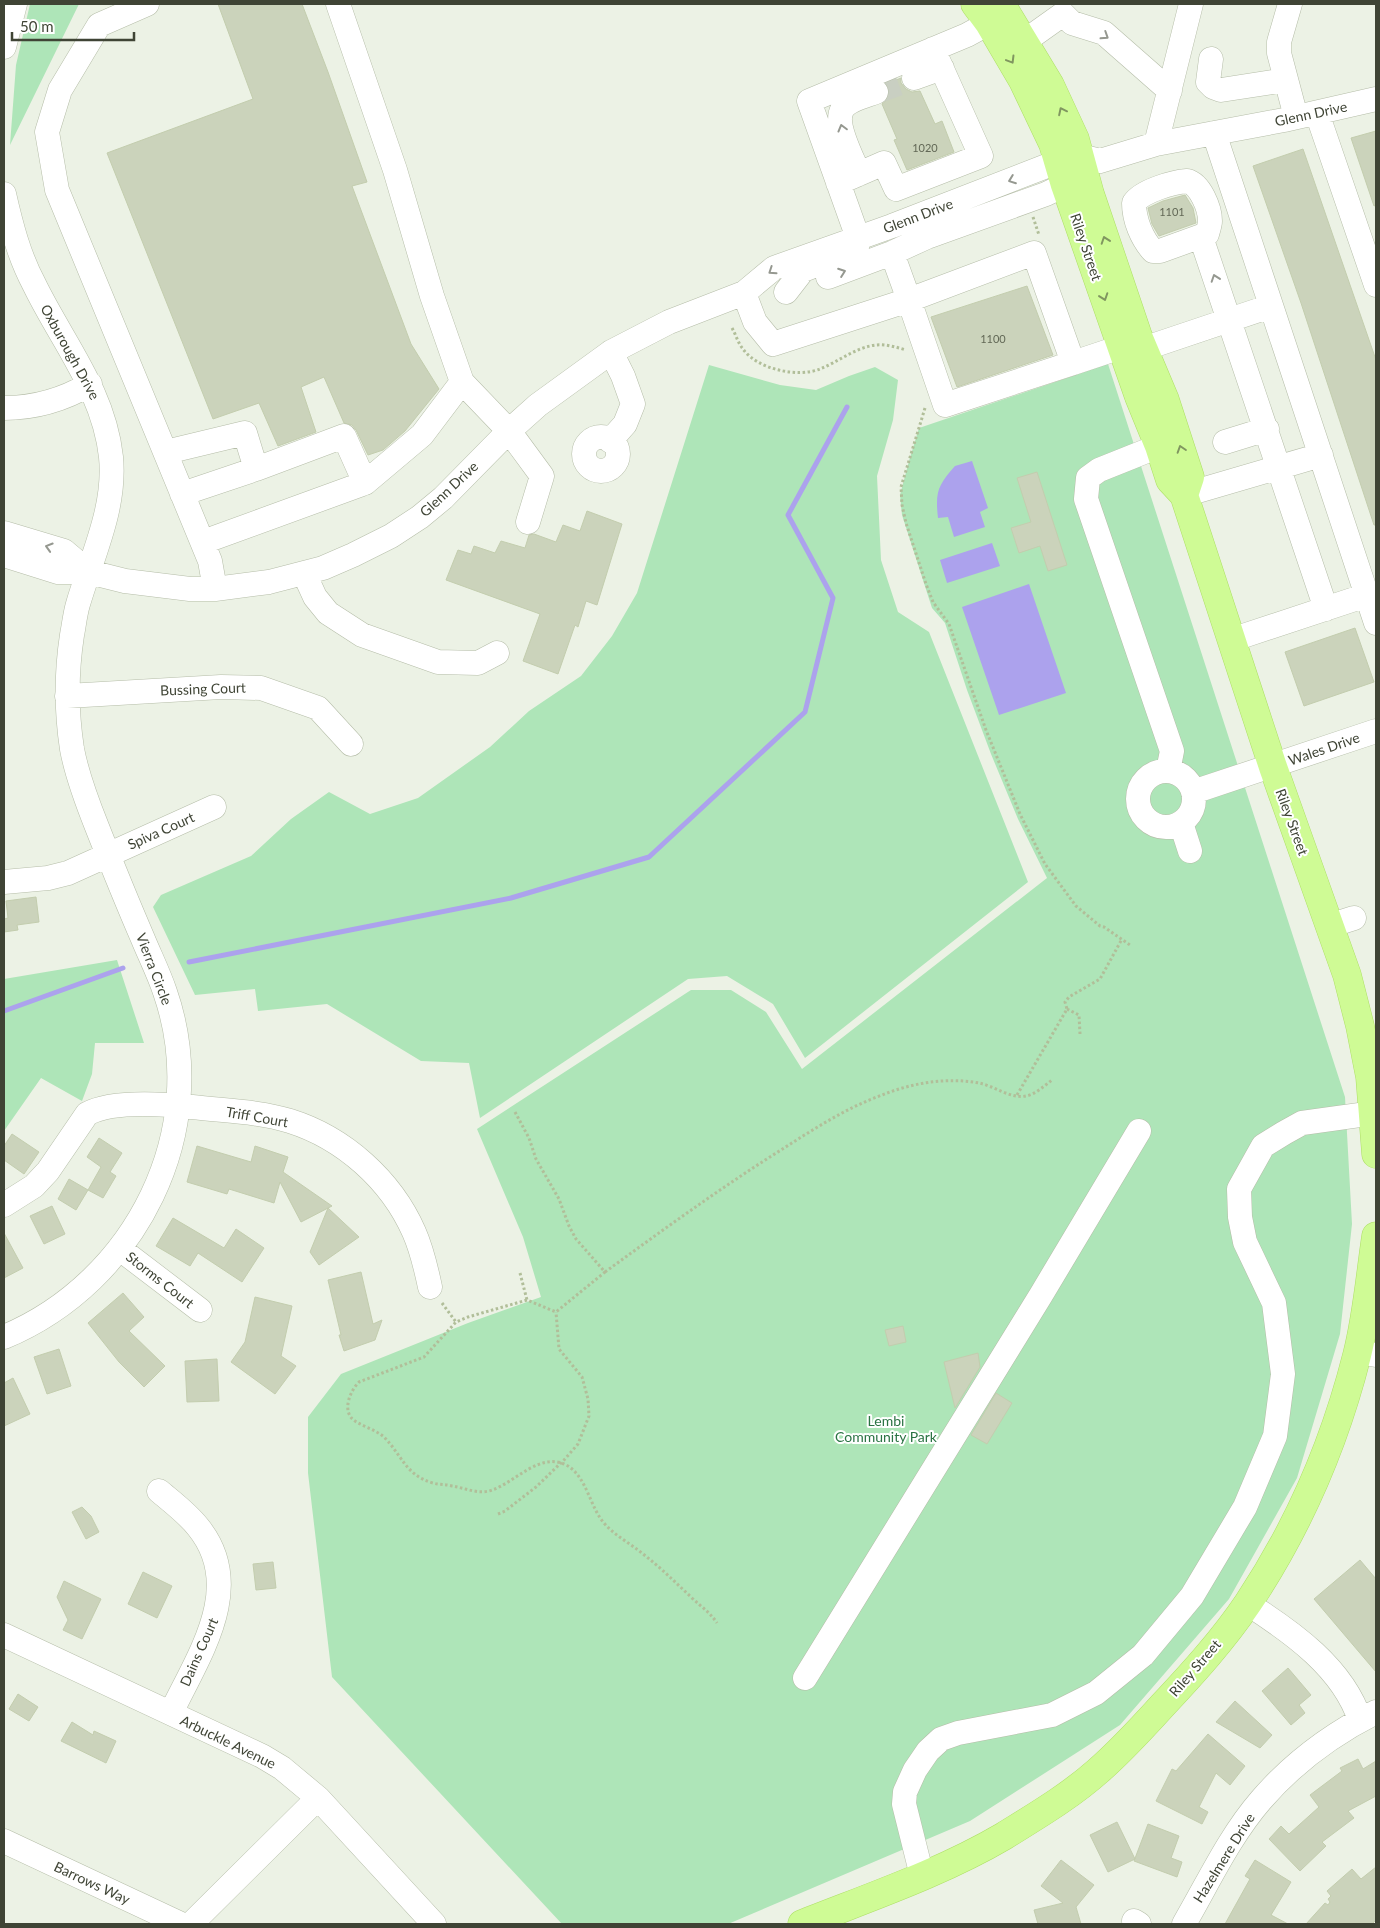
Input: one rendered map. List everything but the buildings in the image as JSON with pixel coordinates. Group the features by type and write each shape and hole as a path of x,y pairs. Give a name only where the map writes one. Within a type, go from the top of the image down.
{"main road":[{"name":"Riley Street","path":"988,10 1025,40 1068,124 1077,168 1170,480 1184,495 1273,767 1342,922 1347,975 1360,1026 1375,1133"},
{"name":"Riley Street","path":"988,10 1038,111 1052,144 1077,168"},
{"name":"Riley Street","path":"1132,348 1164,400 1190,477 1184,495"},
{"name":"Riley Street","path":"802,1924 955,1862 1046,1810 1098,1772 1214,1648 1248,1604 1292,1529 1315,1480 1338,1422 1368,1341 1376,1236"}],"street":[{"path":"4,47 13,4"},
{"path":"146,4 99,25 60,90 47,132 57,190 210,561 216,589"},
{"path":"338,4 395,170 432,296 462,382 509,431 542,476 528,522"},
{"path":"1156,144 1191,4"},
{"path":"1290,4 1279,42 1280,58 1286,80 1307,115 1376,285"},
{"path":"1025,40 1062,9 1072,23 1104,33 1170,91"},
{"path":"914,78 938,59 988,10"},
{"path":"849,178 809,101 938,59"},
{"path":"849,178 884,163 896,189 981,156 938,59"},
{"path":"1211,60 1208,82 1213,87 1221,90 1286,80"},
{"path":"786,292 803,270 847,253 857,247 858,238 840,119 842,109 852,101 876,92"},
{"name":"Glenn Drive","path":"4,555 58,572 89,572 125,582 164,587 216,589 269,582 323,568 391,536 420,517 443,498 509,431 538,405 610,352 668,322 744,293 774,268 858,238 1156,144 1307,115 1376,99"},
{"path":"1214,133 1321,455 1368,581 1376,622"},
{"name":"Glenn Drive","path":"744,293 786,292 892,253 927,237 1046,194 1077,168"},
{"path":"1178,182 1193,182 1199,188 1210,221 1207,234 1201,236 1160,251 1154,251 1147,244 1139,225 1134,211 1134,203 1142,195 1178,182"},
{"name":"Oxburough Drive","path":"4,194 10,224 34,285 90,384 102,410 108,435 112,461 108,512 89,572"},
{"path":"1201,236 1326,608"},
{"path":"744,293 755,322 773,344 909,300 1034,252 1073,363"},
{"path":"892,253 945,405 1073,363 1132,348 1271,306"},
{"path":"610,352 623,376 633,404 625,424 610,440"},
{"path":"202,542 365,483 422,434 462,382"},
{"path":"4,408 20,408 50,402 72,394 90,384"},
{"path":"1225,442 1267,430"},
{"path":"166,452 245,433 256,469"},
{"path":"182,494 344,436 365,483"},
{"path":"1159,446 1099,470 1088,478 1086,499 1172,751 1168,771"},
{"path":"1184,495 1321,455"},
{"name":"Glenn Drive","path":"4,533 64,552 89,572"},
{"name":"Vierra Circle","path":"4,1337 46,1316 70,1299 92,1280 120,1249 143,1215 156,1188 171,1142 177,1105 179,1079 177,1050 165,993 108,855 78,775 72,753 67,696 69,659 77,606 89,572"},
{"path":"304,573 316,597 328,614 362,635 438,662 478,663 497,653"},
{"path":"1231,640 1326,608 1368,581"},
{"name":"Bussing Court","path":"67,696 221,687 261,688 318,708 351,744"},
{"name":"Wales Drive","path":"1193,792 1273,767 1376,731"},
{"path":"1168,771 1184,778 1190,784 1193,792 1194,801 1188,818 1173,827 1163,827 1146,819 1138,802 1139,792 1143,784 1158,772 1168,771"},
{"name":"Spiva Court","path":"4,882 48,878 68,873 214,807"},
{"path":"1181,823 1190,851"},
{"name":"Triff Court","path":"4,1205 34,1186 48,1171 87,1114 96,1109 112,1105 177,1105 262,1114 290,1121 316,1132 341,1146 364,1163 384,1184 401,1207 414,1232 424,1259 430,1287"},
{"path":"922,1876 904,1804 905,1792 915,1770 928,1751 941,1738 1052,1715 1096,1693 1143,1655 1192,1596 1245,1507 1275,1436 1284,1374 1274,1303 1245,1242 1240,1217 1239,1189 1263,1146 1302,1123 1375,1133"},
{"path":"805,1678 1040,1295 1138,1131"},
{"name":"Storms Court","path":"120,1249 200,1310"},
{"name":"Dains Court","path":"158,1491 189,1517 206,1538 216,1563 220,1590 215,1616 171,1713"},
{"name":"Hazelmere Drive","path":"1184,1924 1235,1836 1260,1801 1284,1775 1311,1752 1368,1716 1356,1707 1315,1654 1295,1636 1248,1604"},
{"name":"Arbuckle Avenue","path":"4,1635 262,1756 282,1768 318,1798 434,1924"},
{"path":"191,1924 318,1798"},
{"name":"Barrows Way","path":"4,1841 181,1924"}],"path":[{"path":"1032,214 1038,234 1042,236"},
{"path":"732,328 743,349 755,361 766,367 785,371 818,370 864,348 876,345 890,346 912,354"},
{"path":"926,403 901,487 906,523 933,602 949,624 986,730 1020,814 1045,864 1076,906 1100,926 1130,945"},
{"path":"1017,1095 1067,1009 1066,1002 1069,998 1100,979 1122,939"},
{"path":"1067,1009 1079,1015 1080,1034"},
{"path":"556,1312 605,1272 688,1212 844,1111 882,1094 922,1083 956,1081 980,1084 1024,1096 1035,1093 1052,1080"},
{"path":"515,1112 529,1138 536,1158 559,1199 573,1233 605,1272"},
{"path":"520,1273 527,1300"},
{"path":"430,1287 456,1322"},
{"path":"556,1312 527,1300 456,1322 424,1357 360,1382 352,1389 347,1410 351,1418 383,1436 406,1467 414,1474 434,1483 483,1492 493,1490 540,1464 547,1462 561,1463 569,1466 578,1475 594,1510 605,1524 642,1553 698,1604 710,1611 718,1623"},
{"path":"498,1514 505,1511 536,1487 561,1463 578,1444 589,1416 588,1399 582,1377 559,1350 556,1312"}],"green space":[{"path":"30,4 79,4 10,145 16,65"},
{"name":"Lembi Community Park","path":"1108,364 1345,1097 1352,1224 1340,1334 1297,1478 1229,1599 1120,1725 970,1821 728,1924 562,1924 332,1677 308,1473 308,1417 341,1374 468,1323 541,1297 523,1237 477,1129 691,990 731,990 766,1012 802,1069 1047,878 1018,819 991,754 945,623 932,608 902,515 900,495 919,428"},
{"path":"709,365 780,385 816,390 875,367 898,380 893,420 877,476 881,560 898,612 929,632 1028,882 805,1058 773,1004 727,976 688,979 480,1118 469,1063 421,1061 327,1004 258,1011 255,989 195,995 153,907 161,895 251,856 291,819 329,792 370,814 418,798 490,747 529,711 581,676 612,636 637,593"},
{"path":"117,960 144,1043 95,1043 92,1074 82,1101 41,1078 4,1131 4,979"}],"shaded area":[{"path":"972,461 988,508 980,512 985,527 954,537 948,517 938,518 937,502 939,489 955,466"},
{"path":"992,543 1000,566 947,583 940,560"},
{"path":"1029,584 1066,693 999,715 962,607"}],"waterway":[{"path":"189,962 511,898 649,857 805,712 833,598 788,515 847,407"},
{"path":"4,1011 123,968"}],"tunnel":[{"path":"876,92 914,78"}]}
